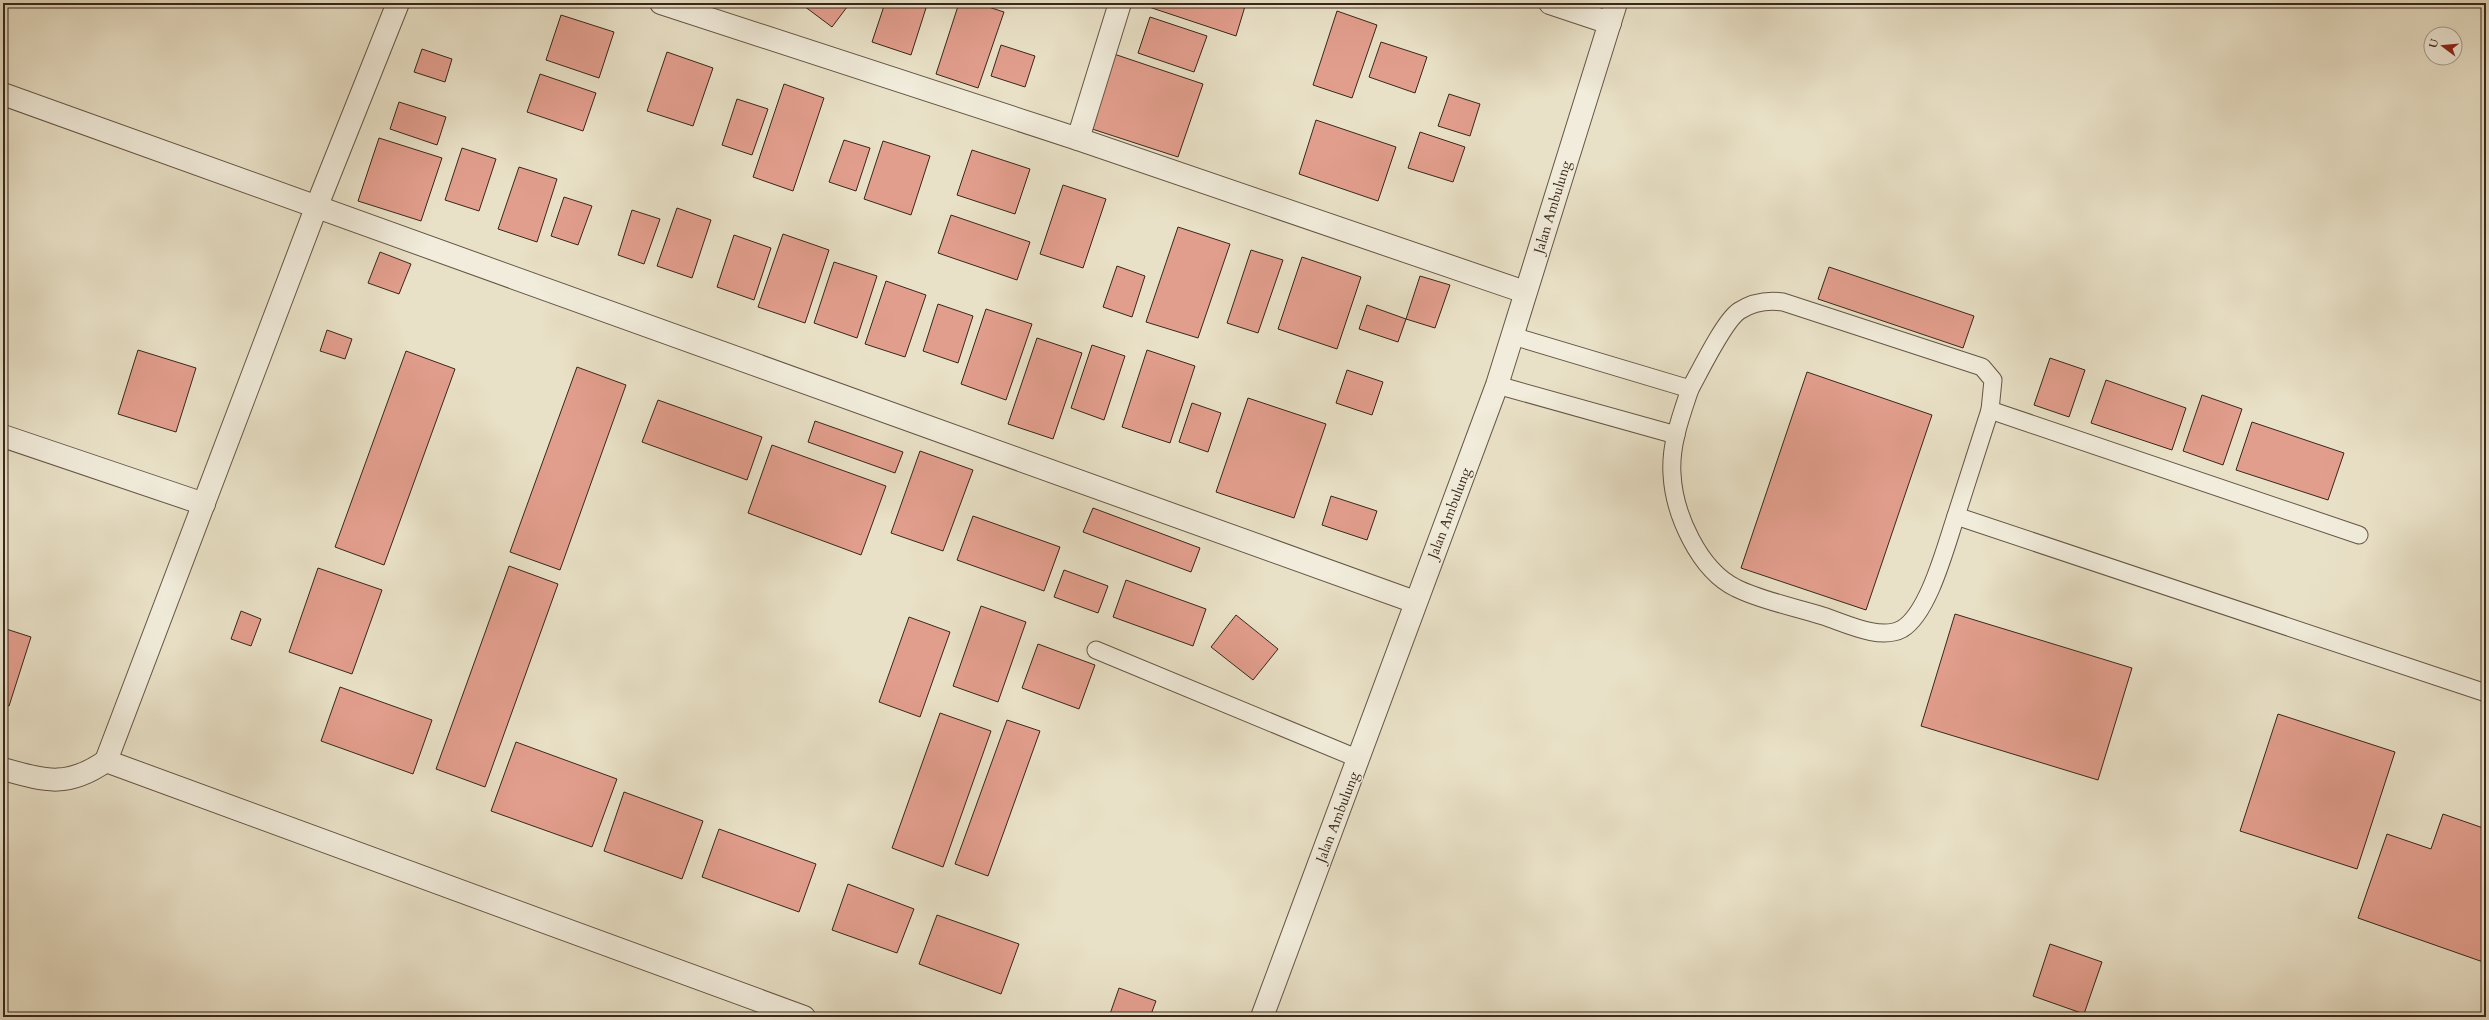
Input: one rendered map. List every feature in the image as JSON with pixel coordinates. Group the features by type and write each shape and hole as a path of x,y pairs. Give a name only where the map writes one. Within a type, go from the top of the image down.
{"street":[{"path":"3,769 39,779 70,779 89,772 106,761 316,208 398,3"},
{"path":"661,3 1078,139 1525,292"},
{"path":"1078,139 1120,3"},
{"path":"1550,3 1613,13"},
{"name":"Jalan Ambulung","path":"1262,1017 1497,385 1613,13"},
{"path":"3,94 316,208 1416,602"},
{"path":"3,436 204,504"},
{"path":"106,761 804,1017"}],"lane":[{"path":"1767,300 1783,302 1982,367 1993,380 1990,410 1956,516 1926,601 1914,620 1901,629 1873,631 1736,588 1710,569 1692,543 1675,497 1672,474 1676,435 1690,388 1727,324 1738,311 1767,300"},
{"path":"1513,336 1690,388"},
{"path":"1497,385 1676,435"},
{"path":"1990,410 2359,535"},
{"path":"1956,516 2486,693"},
{"path":"1096,650 1358,759"}],"building":[{"path":"800,3 850,3 832,27"},
{"path":"885,3 912,3 926,8 911,55 872,42"},
{"path":"959,3 976,3 1004,12 978,88 936,74"},
{"path":"1147,3 1246,3 1236,36 1146,6"},
{"path":"1337,11 1377,25 1352,98 1313,85"},
{"path":"561,15 614,32 599,78 546,60"},
{"path":"1150,17 1207,36 1194,72 1138,53"},
{"path":"1381,42 1427,57 1415,93 1369,77"},
{"path":"1001,45 1035,56 1025,87 991,76"},
{"path":"422,49 452,59 445,82 414,72"},
{"path":"667,52 713,68 693,126 647,111"},
{"path":"1111,53 1203,84 1178,157 1086,127"},
{"path":"540,74 596,93 583,131 527,112"},
{"path":"784,84 824,98 793,191 753,177"},
{"path":"1449,94 1480,104 1470,136 1438,126"},
{"path":"737,99 768,109 752,155 722,145"},
{"path":"399,102 446,117 437,145 390,129"},
{"path":"1316,120 1396,147 1378,201 1299,174"},
{"path":"1420,132 1465,147 1453,182 1408,168"},
{"path":"379,138 442,158 421,221 358,201"},
{"path":"844,140 870,148 856,191 829,182"},
{"path":"883,141 930,156 911,215 864,199"},
{"path":"462,148 496,159 479,211 445,200"},
{"path":"972,150 1030,169 1015,214 957,195"},
{"path":"519,167 557,179 537,242 498,229"},
{"path":"1063,185 1106,199 1083,268 1040,254"},
{"path":"564,197 592,206 578,245 551,236"},
{"path":"677,208 711,220 692,278 657,266"},
{"path":"632,210 660,219 644,264 618,255"},
{"path":"951,215 1030,242 1017,280 938,253"},
{"path":"1178,227 1230,244 1198,338 1146,322"},
{"path":"783,234 829,250 805,323 758,307"},
{"path":"734,235 771,248 754,300 717,287"},
{"path":"1251,250 1283,260 1258,333 1227,323"},
{"path":"380,252 411,264 399,294 368,283"},
{"path":"1302,257 1361,277 1337,349 1278,329"},
{"path":"834,262 877,276 857,338 814,323"},
{"path":"1117,266 1145,276 1132,317 1103,307"},
{"path":"1829,267 1974,316 1963,348 1818,299"},
{"path":"1420,276 1450,285 1435,328 1406,319"},
{"path":"886,281 926,295 905,357 865,344"},
{"path":"938,304 973,316 958,363 923,351"},
{"path":"1367,305 1406,319 1398,342 1359,329"},
{"path":"986,309 1032,324 1006,400 961,384"},
{"path":"327,330 352,339 345,359 320,351"},
{"path":"1037,338 1082,353 1053,439 1008,424"},
{"path":"1092,345 1125,356 1104,420 1071,408"},
{"path":"138,350 196,368 176,432 118,414"},
{"path":"1147,350 1195,366 1170,443 1122,427"},
{"path":"406,351 455,369 384,565 335,547"},
{"path":"2050,358 2085,370 2069,417 2034,405"},
{"path":"577,367 626,385 560,570 510,552"},
{"path":"1347,370 1383,382 1372,415 1336,403"},
{"path":"1807,372 1932,415 1866,610 1741,568"},
{"path":"2106,380 2186,408 2172,450 2091,423"},
{"path":"2202,395 2242,409 2223,465 2183,451"},
{"path":"1248,398 1326,424 1294,518 1216,492"},
{"path":"658,400 762,437 747,480 642,442"},
{"path":"1192,403 1221,413 1208,452 1179,442"},
{"path":"815,421 903,452 895,473 808,442"},
{"path":"2252,422 2344,453 2328,500 2236,470"},
{"path":"772,445 886,486 861,555 748,513"},
{"path":"920,451 973,470 943,551 891,533"},
{"path":"1331,496 1377,511 1367,540 1322,525"},
{"path":"1093,508 1200,548 1191,572 1083,532"},
{"path":"973,516 1060,547 1044,591 957,560"},
{"path":"509,566 558,584 485,787 436,769"},
{"path":"318,568 382,590 352,674 289,652"},
{"path":"1064,570 1108,586 1098,613 1054,597"},
{"path":"1126,580 1206,609 1193,646 1113,617"},
{"path":"981,606 1026,622 998,702 953,686"},
{"path":"241,611 261,619 251,646 231,639"},
{"path":"1955,614 2132,668 2098,780 1921,726"},
{"path":"1236,615 1278,649 1253,680 1211,647"},
{"path":"909,617 950,632 920,717 879,702"},
{"path":"3,628 31,637 9,706 3,704"},
{"path":"1038,644 1095,665 1079,709 1022,688"},
{"path":"340,687 432,720 413,774 321,741"},
{"path":"940,713 991,731 943,867 892,848"},
{"path":"2278,714 2395,752 2357,869 2240,831"},
{"path":"1007,720 1040,731 988,876 955,864"},
{"path":"516,742 617,779 592,847 491,811"},
{"path":"624,792 703,821 682,879 604,851"},
{"path":"2443,814 2486,829 2486,858 2482,868 2486,869 2486,963 2358,918 2387,834 2431,849"},
{"path":"719,829 816,864 799,912 702,877"},
{"path":"848,884 914,909 897,953 832,930"},
{"path":"937,915 1019,944 1001,994 919,964"},
{"path":"2050,944 2102,962 2084,1014 2033,996"},
{"path":"1119,988 1156,1001 1150,1017 1109,1017"}]}
